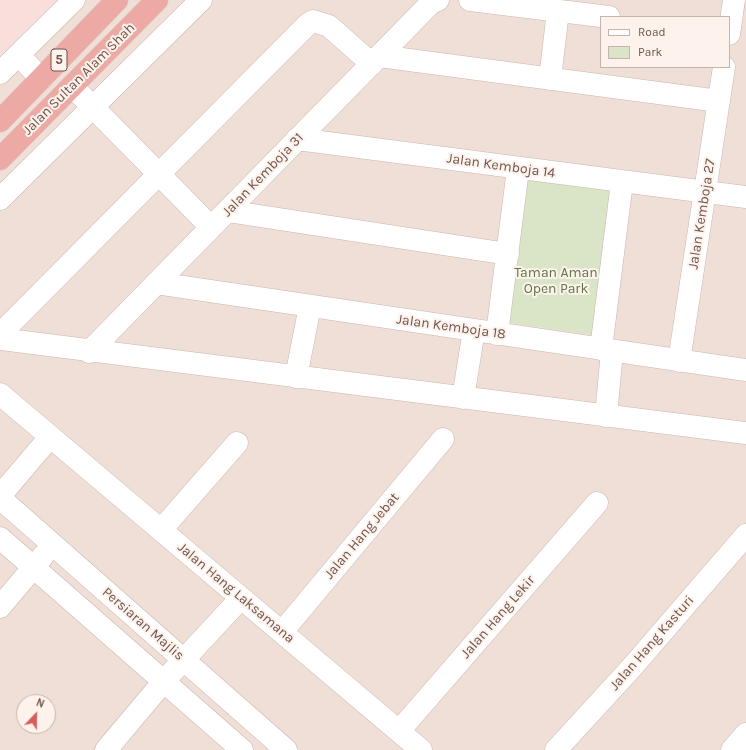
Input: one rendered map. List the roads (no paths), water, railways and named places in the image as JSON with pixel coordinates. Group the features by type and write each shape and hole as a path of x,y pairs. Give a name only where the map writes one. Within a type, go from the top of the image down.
{"highway":[{"name":"Jalan Sultan Alam Shah","path":"0,121 117,0"},
{"name":"Jalan Sultan Alam Shah","path":"0,159 157,0"}],"street":[{"path":"0,73 74,0"},
{"path":"0,199 201,0"},
{"name":"Jalan Kemboja 31","path":"89,352 431,3 438,0"},
{"path":"470,0 600,16"},
{"path":"730,26 734,0"},
{"path":"550,79 558,11"},
{"path":"0,334 307,25 313,21 329,26 375,60 550,79 719,101"},
{"path":"730,32 746,34"},
{"path":"19,55 41,79"},
{"name":"Jalan Kemboja 27","path":"679,360 724,68"},
{"path":"72,86 211,227"},
{"name":"Jalan Kemboja 14","path":"297,139 705,193 746,197"},
{"path":"498,334 518,168"},
{"path":"606,416 607,350 622,182"},
{"path":"227,211 508,254"},
{"name":"Jalan Kemboja 18","path":"156,283 746,370"},
{"path":"296,377 310,306"},
{"path":"462,398 474,330"},
{"path":"0,339 89,352 746,433"},
{"name":"Jalan Hang Laksamana","path":"0,394 421,750"},
{"path":"0,497 50,437"},
{"name":"Jalan Hang Jebat","path":"282,632 443,439"},
{"path":"160,530 237,443"},
{"name":"Persiaran Majlis","path":"0,497 286,750"},
{"name":"Jalan Hang Lekir","path":"398,731 597,503"},
{"name":"Jalan Hang Kasturi","path":"556,750 633,666 746,535"},
{"name":"Persiaran Majlis","path":"0,538 242,750"},
{"path":"0,607 53,544"},
{"path":"106,750 164,681 241,598"},
{"path":"732,750 746,734"}],"park label":[{"name":"Taman Aman Open Park","path":"556,282"}]}
